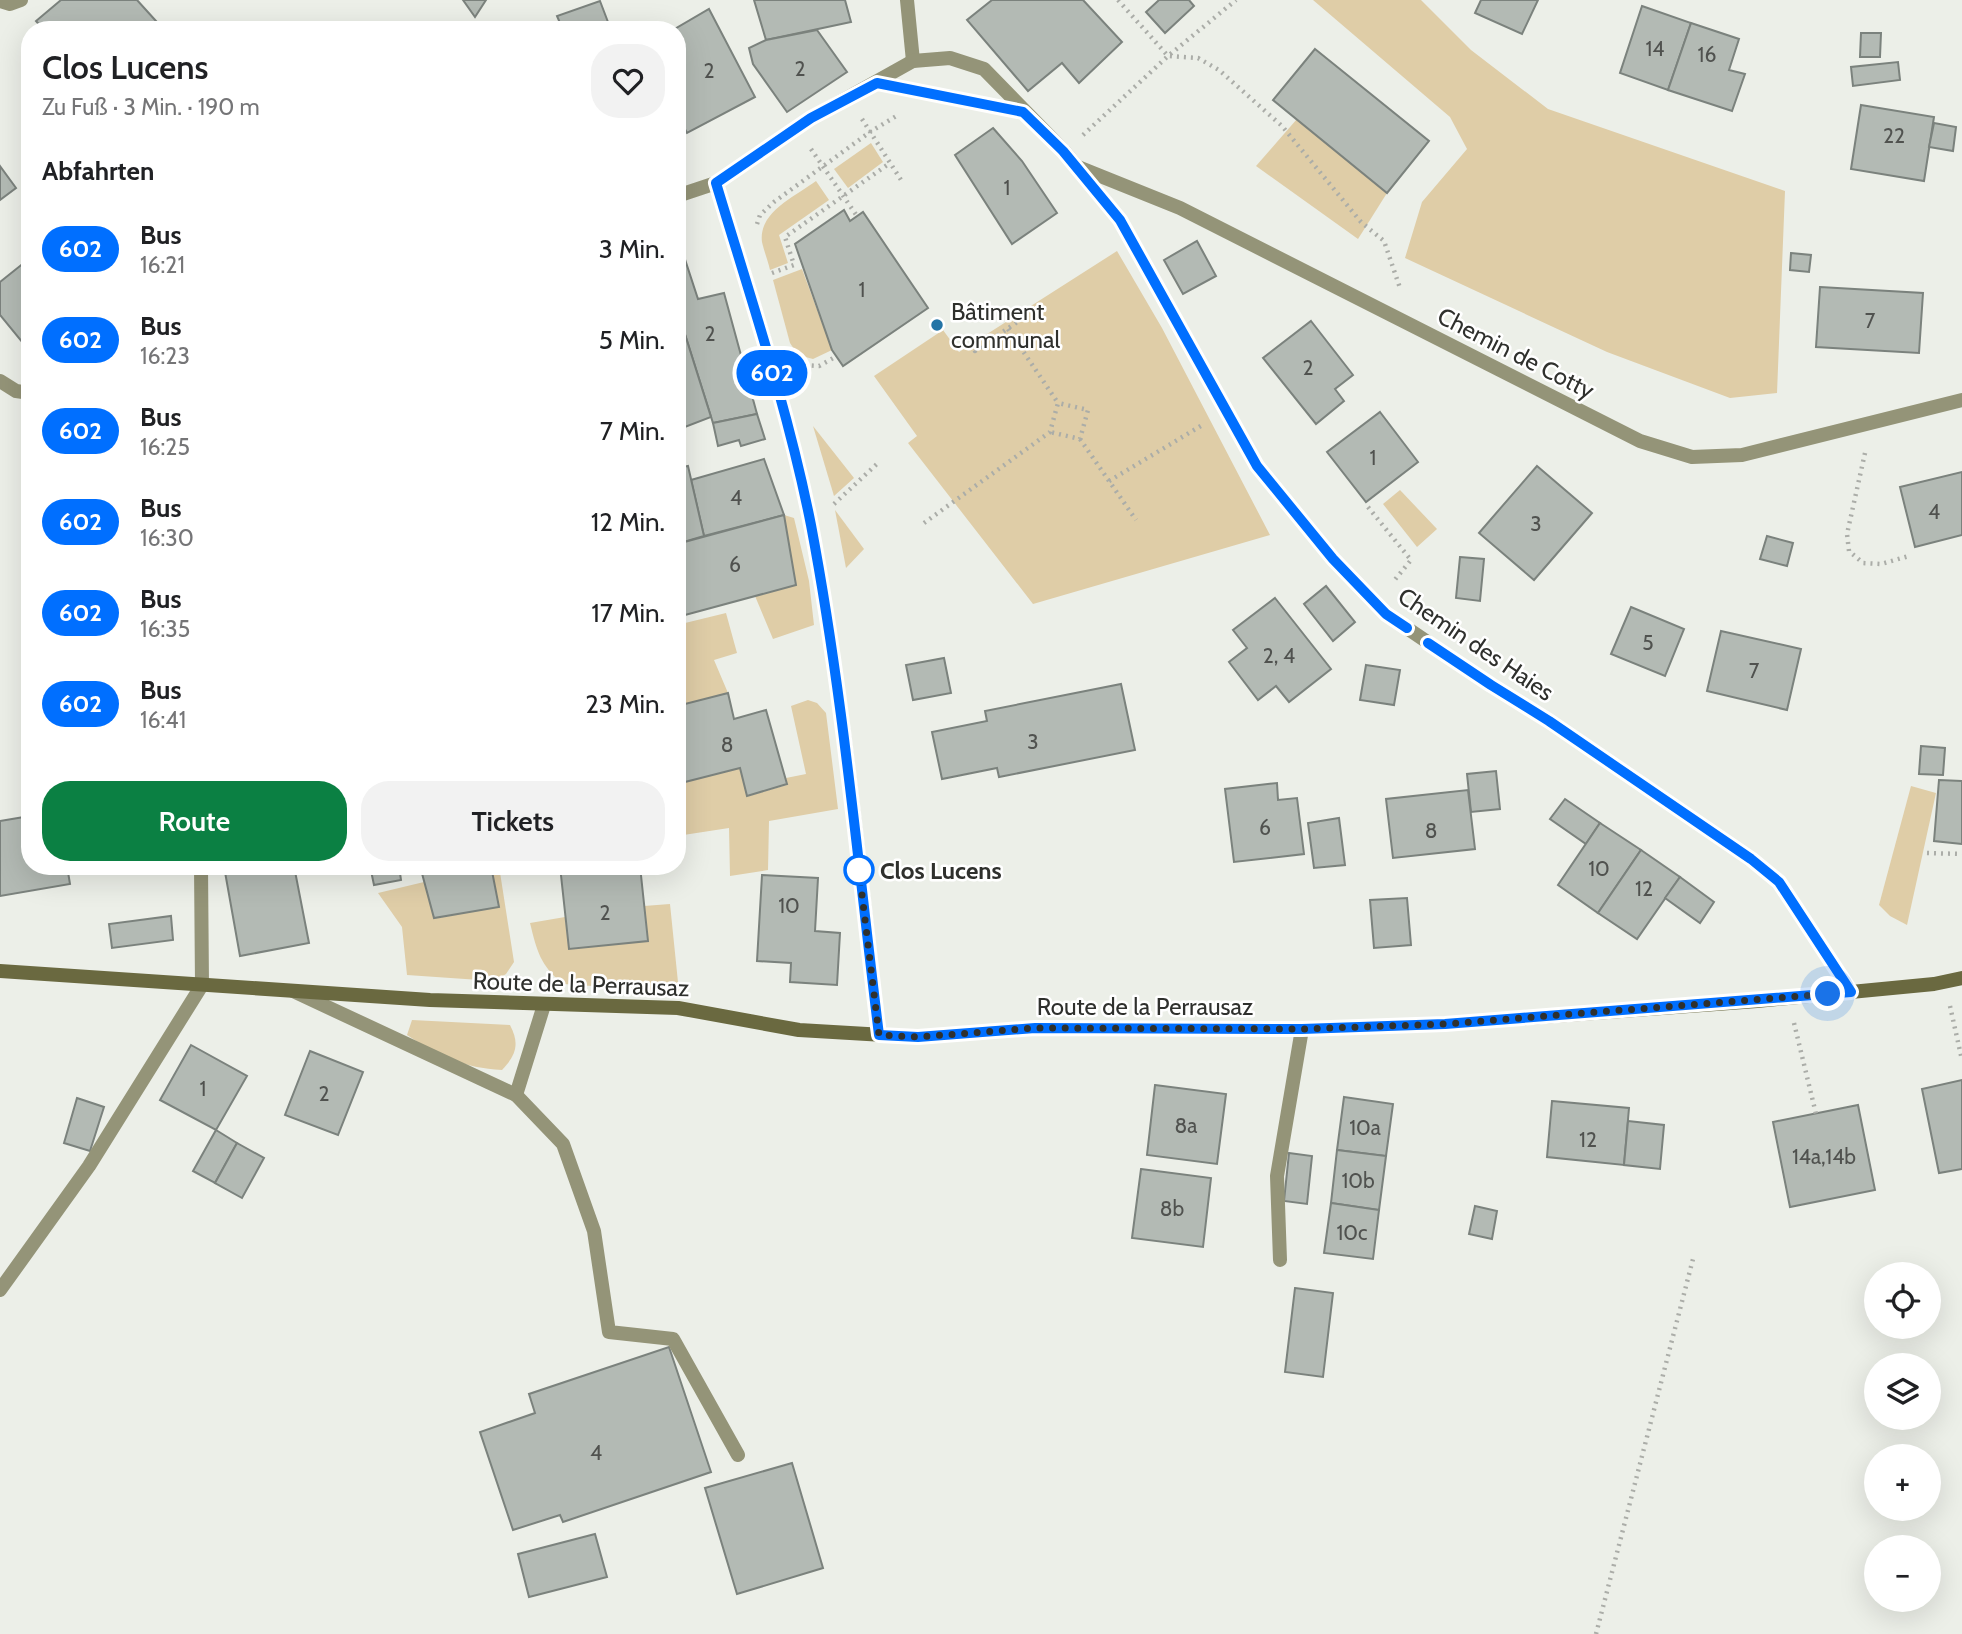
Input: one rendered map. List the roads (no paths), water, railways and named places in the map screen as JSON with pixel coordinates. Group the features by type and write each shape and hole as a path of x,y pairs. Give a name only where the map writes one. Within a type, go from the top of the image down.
{"street":[{"path":"0,1 10,4 21,0"},
{"path":"686,193 716,183 796,128 913,61 907,0"},
{"name":"Chemin des Haies","path":"913,61 950,58 984,69 1063,151 1120,220 1257,466 1333,559 1386,614 1549,721 1760,866 1779,882 1851,992"},
{"path":"877,83 1023,112"},
{"name":"Chemin de Cotty","path":"1073,165 1180,208 1640,441 1692,457 1742,455 1962,400"},
{"path":"716,183 799,470 811,526 836,673 879,1035"},
{"path":"0,381 21,392"},
{"path":"0,1290 89,1166 202,985 201,875"},
{"name":"Route de la Perrausaz","path":"0,971 430,1000 678,1008 799,1030 918,1037 1035,1028 1302,1029 1445,1024 1851,992 1934,984 1962,978"},
{"path":"289,989 516,1095 563,1144 594,1231 609,1332 673,1339 738,1455"},
{"path":"516,1095 544,1005"},
{"path":"1280,1260 1277,1176 1302,1029"}],"place":[{"name":"Bâtiment communal","path":"937,325"},
{"name":"Clos Lucens","path":"859,870"}]}
